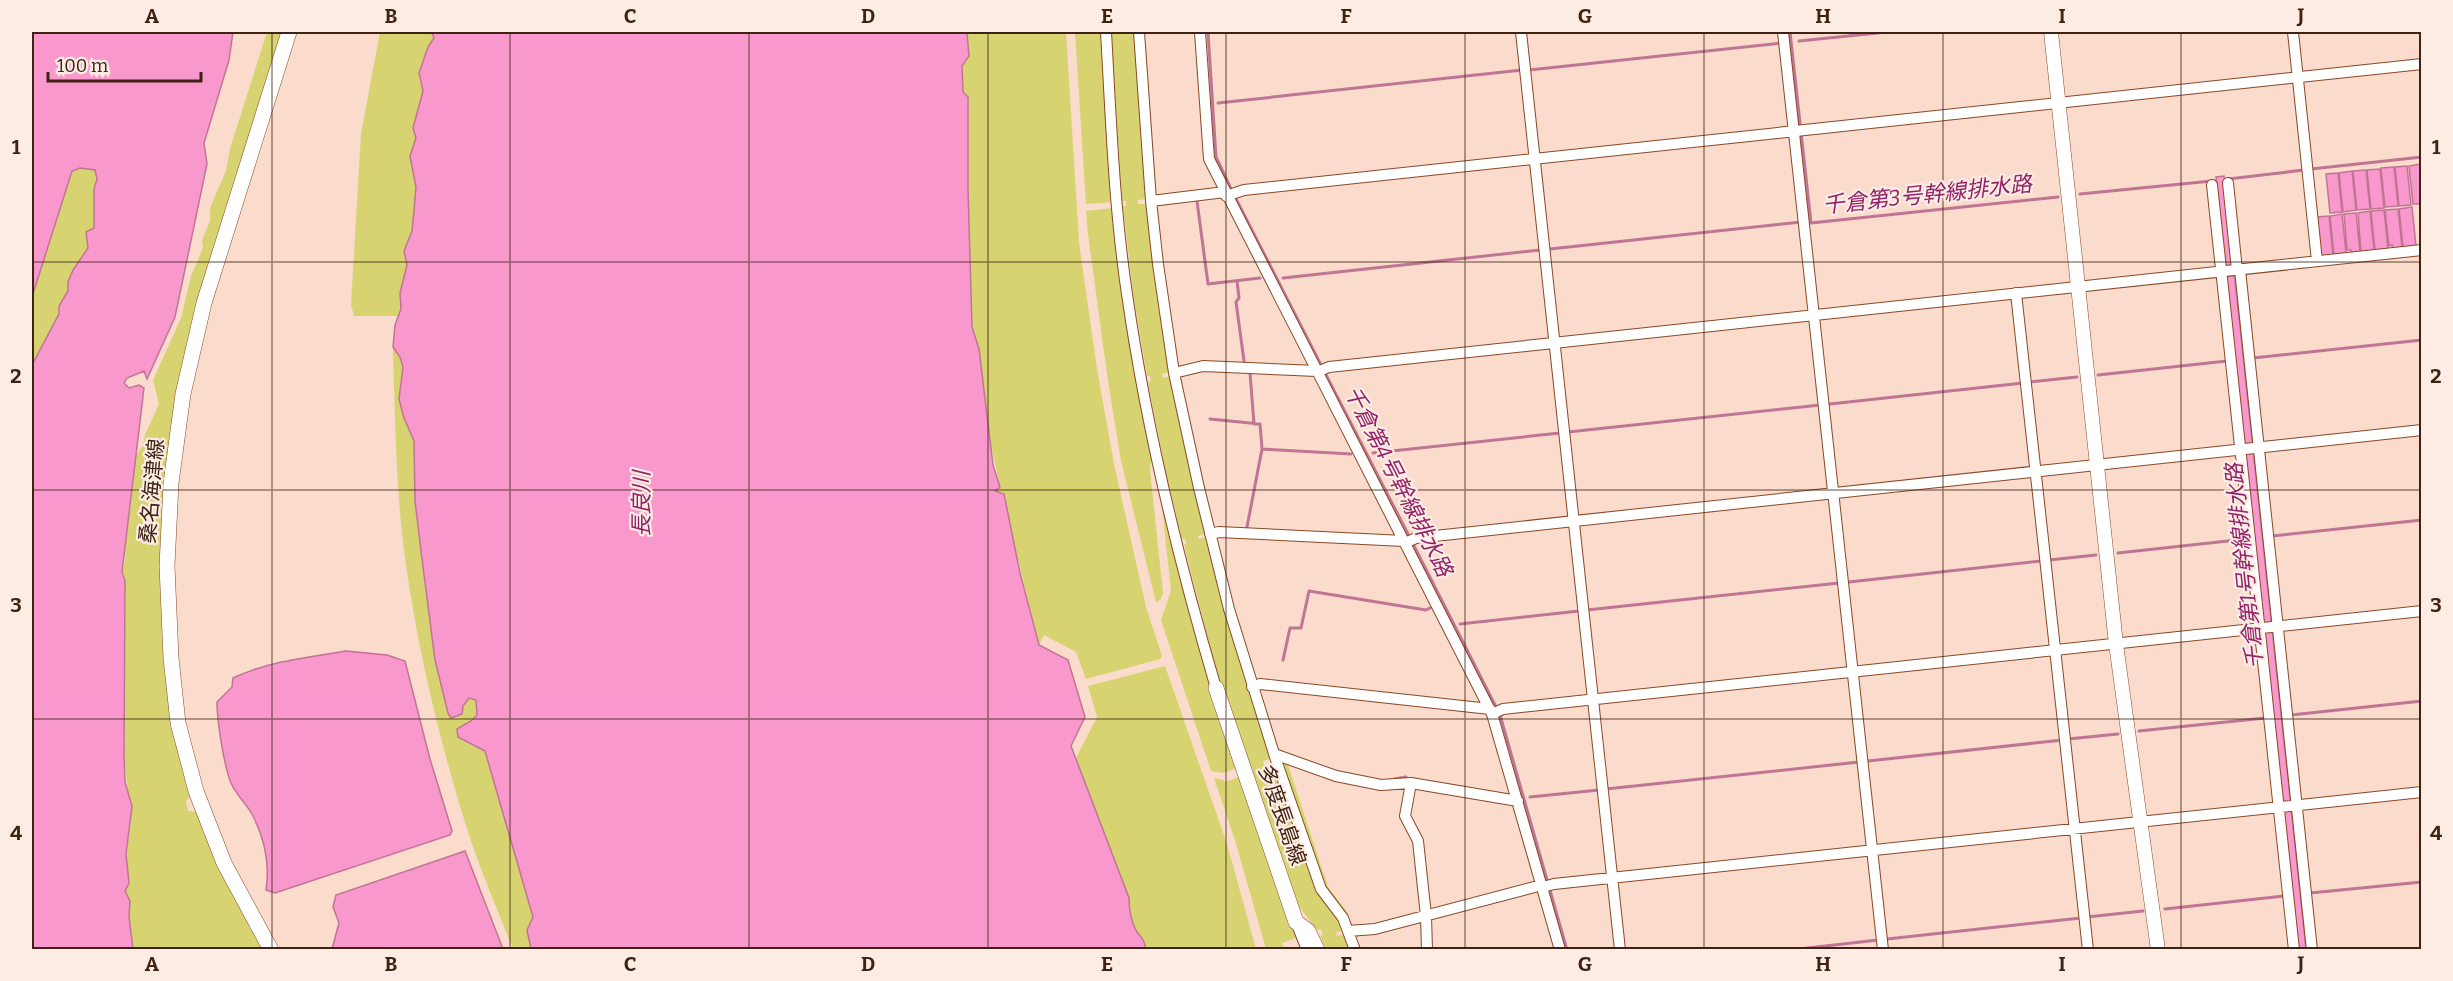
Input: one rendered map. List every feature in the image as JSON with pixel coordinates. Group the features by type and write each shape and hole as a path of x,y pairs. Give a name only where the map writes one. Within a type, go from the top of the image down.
{"main road":[{"name":"桑名海津線","path":"271,950 224,863 196,791 178,723 171,658 167,566 171,483 183,394 204,303 289,32"},
{"name":"多度長島線","path":"1216,688 1296,922 1308,931 1317,950"}],"street":[{"path":"1106,32 1117,204 1128,303 1140,376 1174,532 1216,688"},
{"path":"1139,32 1151,201 1174,373 1210,534 1252,687 1321,889 1343,918 1355,950"},
{"path":"1200,32 1208,153 1495,711 1518,801 1546,886 1560,950"},
{"path":"1521,32 1620,950"},
{"path":"1783,32 1799,130 1816,314 1883,950"},
{"path":"2051,32 2116,644 2158,950"},
{"path":"2293,32 2317,261"},
{"path":"1151,201 2421,64"},
{"path":"2228,183 2312,950"},
{"path":"2212,185 2294,950"},
{"path":"1174,373 1203,366 1321,370 1816,314 2421,250"},
{"path":"2016,293 2088,950"},
{"path":"1210,534 1219,532 1408,541 2421,430"},
{"path":"1252,687 1260,684 1495,711 2421,611"},
{"path":"1274,754 1336,776 1381,785 1411,783 1518,801"},
{"path":"1411,783 1405,816 1418,841 1426,916 1427,950"},
{"path":"1348,931 1376,928 1546,886 2421,792"},
{"path":"1296,922 1307,950"}],"shaded area":[{"path":"267,32 281,32 213,249 195,318 163,553 191,795 186,801 188,811 197,812 228,882 265,949 133,950 129,917 130,901 125,891 129,883 126,854 131,821 124,757 125,581 122,572 125,561 129,388 139,385 144,388 136,455 143,446 145,435 159,404 153,380 181,318 191,276 203,248 202,240 210,221 210,208 226,171 230,149"},
{"path":"380,32 426,32 432,33 434,38 424,57 419,74 423,92 415,121 416,138 410,156 416,187 412,231 406,245 407,265 400,293 401,309 398,316 354,316 351,305 361,134"},
{"path":"963,32 1066,32 1079,243 1097,369 1114,464 1146,607 1162,656 1160,659 1086,679 1076,652 1044,635 1039,645 1002,493 995,491 1000,487 989,435 979,349 972,327 968,97 963,93 962,66 968,60 967,34"},
{"path":"1075,32 1101,32 1112,202 1086,204"},
{"path":"1111,32 1136,32 1147,199 1138,200 1138,204 1148,204 1170,372 1162,374 1163,378 1171,376 1206,533 1198,536 1199,539 1207,537 1272,758 1263,761 1264,766 1274,763 1319,893 1345,929 1336,933 1337,936 1346,934 1353,949 1326,949 1320,936 1323,935 1321,929 1317,930 1294,900 1249,773 1253,771 1251,765 1247,766 1220,686 1184,545 1187,543 1185,539 1182,539 1165,468 1133,292 1123,206 1126,206 1126,201 1122,201"},
{"path":"80,168 96,170 94,228 86,232 88,248 73,270 68,282 68,291 59,306 59,314 32,365 32,297 72,171"},
{"path":"1112,208 1128,334 1151,459 1150,470 1163,593 1160,600 1156,602 1121,461 1088,234 1086,211"},
{"path":"393,347 401,361 400,396 414,441 435,660 448,713 463,712 463,706 469,698 476,700 477,714 471,721 466,742 485,751 533,917 527,930 531,949 513,949 490,892 459,802 432,701 411,599 400,511"},
{"path":"1160,488 1237,768 1223,773 1211,771 1161,620 1171,591"},
{"path":"1165,666 1227,844 1256,949 1145,949 1144,942 1133,924 1129,898 1076,758 1097,717 1088,686"},
{"path":"1287,762 1328,887 1347,912 1351,924 1325,890 1282,764"},
{"path":"1240,777 1296,938 1282,943 1284,949 1266,949 1235,840 1214,778 1225,782"}],"water":[{"path":"32,32 233,32 229,60 204,143 207,164 175,317 147,379 144,371 127,378 124,383 129,388 139,385 144,388 122,572 125,581 125,782 132,806 126,854 129,883 125,891 130,901 129,917 133,949 32,949 32,365 59,314 59,306 68,291 68,282 73,270 88,248 86,232 94,228 94,189 97,179 95,170 80,168 72,171 32,297"},
{"name":"長良川","path":"426,32 963,32 967,34 969,56 962,66 963,92 968,97 972,327 979,349 993,465 1000,487 995,491 1004,494 1020,573 1039,645 1068,660 1085,717 1071,746 1129,898 1133,924 1144,942 1145,949 531,949 527,930 533,917 485,751 458,737 457,729 477,715 476,700 469,698 463,706 462,714 451,718 435,660 415,501 414,441 399,399 403,367 393,347 395,325 401,309 400,293 407,265 404,251 412,231 414,210 416,187 410,156 416,138 413,128 423,91 419,73 428,47 434,38 432,33"},
{"path":"2421,164 2421,204 2413,204 2409,166"},
{"path":"2407,166 2411,205 2399,206 2395,167"},
{"path":"2394,167 2398,206 2385,207 2381,168"},
{"path":"2380,169 2384,208 2371,209 2367,170"},
{"path":"2366,170 2370,209 2357,210 2353,171"},
{"path":"2352,171 2356,210 2343,212 2339,173"},
{"path":"2338,173 2342,212 2330,213 2326,174"},
{"path":"2224,176 2306,949 2297,949 2216,177"},
{"path":"2412,207 2416,246 2403,247 2399,209"},
{"path":"2398,209 2402,248 2393,249 2392,245 2389,246 2385,210"},
{"path":"2384,210 2388,249 2375,250 2371,211"},
{"path":"2370,211 2374,250 2361,252 2358,213"},
{"path":"2356,213 2360,252 2351,253 2351,250 2347,250 2344,214"},
{"path":"2342,214 2346,253 2334,255 2330,216"},
{"path":"2329,216 2333,255 2321,256 2317,217"},
{"path":"346,651 387,655 405,661 430,759 452,831 450,835 275,893 266,890 266,861 263,841 256,823 228,775 221,743 217,702 232,687 233,678 247,672 288,661"},
{"path":"465,851 503,949 332,949 339,923 333,907 336,895"}],"waterway":[{"name":"千倉第4号幹線排水路","path":"1208,32 1216,157 1232,191"},
{"name":"千倉第3号幹線排水路","path":"1790,32 1811,223 2058,197"},
{"path":"1799,41 1887,32"},
{"path":"1529,70 1782,43"},
{"path":"1218,103 1522,70"},
{"path":"2311,169 2422,157"},
{"path":"2228,179 2304,170"},
{"path":"2080,194 2212,181"},
{"name":"千倉第4号幹線排水路","path":"1235,197 1322,367"},
{"path":"1197,201 1208,284 1260,278"},
{"path":"1550,249 1801,222"},
{"path":"1283,278 1540,250"},
{"path":"1237,281 1239,298 1236,302 1244,361"},
{"path":"2253,358 2422,340"},
{"path":"2098,375 2227,361"},
{"path":"1250,373 1254,424"},
{"name":"千倉第4号幹線排水路","path":"1325,373 1410,538"},
{"path":"2030,382 2077,377"},
{"path":"1830,404 2023,383"},
{"path":"1568,432 1820,405"},
{"path":"1210,419 1260,424 1262,449 1351,454"},
{"path":"1373,453 1560,433"},
{"path":"1247,527 1262,449"},
{"path":"2272,536 2422,520"},
{"name":"千倉第1号幹線排水路","path":"2118,553 2246,539"},
{"name":"千倉第4号幹線排水路","path":"1413,544 1497,709"},
{"path":"2049,560 2096,555"},
{"path":"1849,582 2041,561"},
{"path":"1587,610 1839,583"},
{"path":"1283,660 1290,628 1301,628 1309,591 1426,610 1430,608"},
{"path":"1460,624 1579,611"},
{"path":"2291,715 2422,701"},
{"name":"千倉第4号幹線排水路","path":"1500,715 1567,950"},
{"path":"2139,731 2265,718"},
{"path":"2068,739 2118,734"},
{"path":"1868,761 2063,740"},
{"path":"1606,789 1859,762"},
{"path":"1394,779 1406,777"},
{"path":"1530,797 1599,790"},
{"path":"2310,893 2422,882"},
{"path":"2165,909 2284,896"},
{"path":"2087,917 2143,911"},
{"path":"1887,939 2081,918"},
{"path":"1790,950 1878,940"}]}
